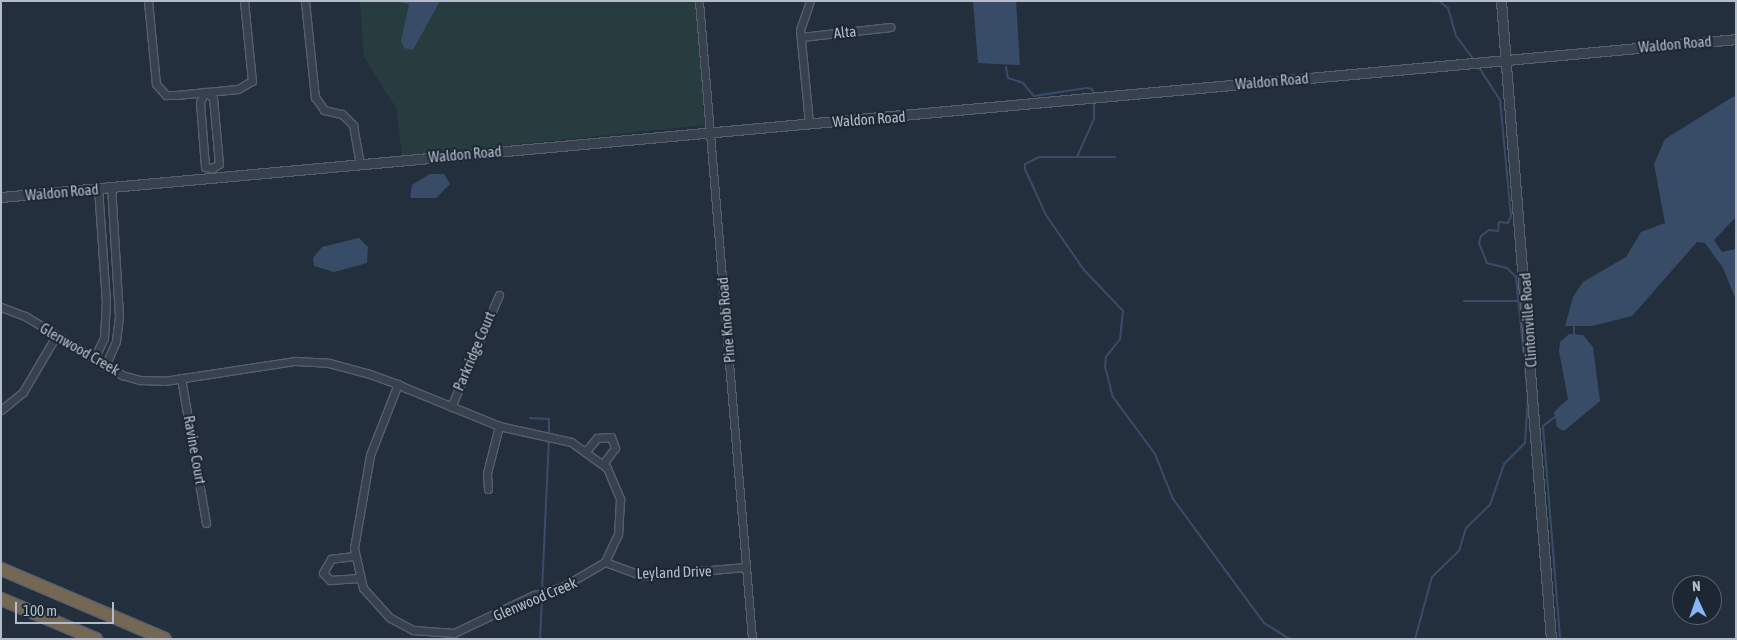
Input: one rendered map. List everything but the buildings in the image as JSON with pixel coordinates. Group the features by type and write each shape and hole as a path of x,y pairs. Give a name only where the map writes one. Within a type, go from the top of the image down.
{"highway":[{"path":"1,569 165,639"},
{"path":"1,599 96,639"}],"street":[{"path":"148,1 160,91 166,95 238,89 252,81 244,1"},
{"path":"305,1 315,97 324,110 342,114 354,125 360,164"},
{"name":"Pine Knob Road","path":"699,1 752,639"},
{"path":"809,123 801,37 810,1"},
{"name":"Clintonville Road","path":"1501,1 1551,639"},
{"name":"Alta","path":"801,37 890,27"},
{"name":"Waldon Road","path":"1,197 213,179 1506,58 1736,39"},
{"path":"205,92 212,98 219,164 212,168 205,167 200,102 205,92"},
{"path":"212,168 213,179"},
{"path":"105,366 116,341 119,316 111,187"},
{"path":"94,359 104,338 103,269 98,189"},
{"path":"103,269 116,268"},
{"name":"Parkridge Court","path":"451,407 498,295"},
{"name":"Glenwood Creek","path":"1,307 56,336 105,366 140,380 181,378 295,361 329,363 398,384 498,426 571,442 603,464 617,491 620,517 605,562 562,588 534,595 454,633 413,630 390,618 373,604 359,578 354,556 370,455 398,384"},
{"path":"1,410 24,392 56,336"},
{"name":"Ravine Court","path":"181,378 206,522"},
{"path":"488,489 487,473 498,426"},
{"path":"586,451 597,438 611,436 615,448 603,464"},
{"path":"354,556 331,560 323,573 330,580 359,578"},
{"name":"Leyland Drive","path":"605,562 644,576 746,567"}],"green space":[{"path":"360,1 695,1 705,125 402,156 396,108 364,57"}],"water":[{"path":"393,1 440,1 413,50 404,48 401,41 409,4"},
{"path":"973,1 1016,1 1020,65 978,63"},
{"path":"1736,95 1736,217 1714,240 1722,252 1736,249 1736,300 1723,268 1705,243 1697,242 1632,316 1592,326 1565,326 1573,297 1583,282 1626,257 1641,232 1665,223 1654,164 1665,139"},
{"path":"430,174 444,174 450,184 436,198 410,198 412,185"},
{"path":"359,238 368,247 367,263 334,272 314,266 313,258 322,247"},
{"path":"1569,334 1583,335 1593,347 1600,401 1564,431 1557,427 1554,412 1568,399 1559,351 1560,342"}],"waterway":[{"path":"1439,1 1448,8 1456,36 1474,60"},
{"path":"1415,639 1432,577 1459,551 1466,528 1490,505 1504,464 1525,443 1528,397 1516,277 1507,268 1487,263 1479,243 1481,236 1489,230 1498,231 1499,222 1508,223 1511,216 1500,100 1478,66"},
{"path":"1006,67 1008,78 1023,83 1034,96 1086,88 1092,89 1094,95"},
{"path":"1077,157 1094,119 1094,100"},
{"path":"1115,157 1039,157 1025,164 1025,169 1046,215 1084,270 1123,311 1120,339 1106,357 1105,366 1113,397 1155,454 1173,499 1264,623 1290,639"},
{"path":"1464,301 1518,301"},
{"path":"1574,327 1574,337"},
{"path":"1556,416 1543,426 1560,639"},
{"path":"530,418 549,419 549,434"},
{"path":"542,591 549,439"},
{"path":"540,639 542,596"}]}
